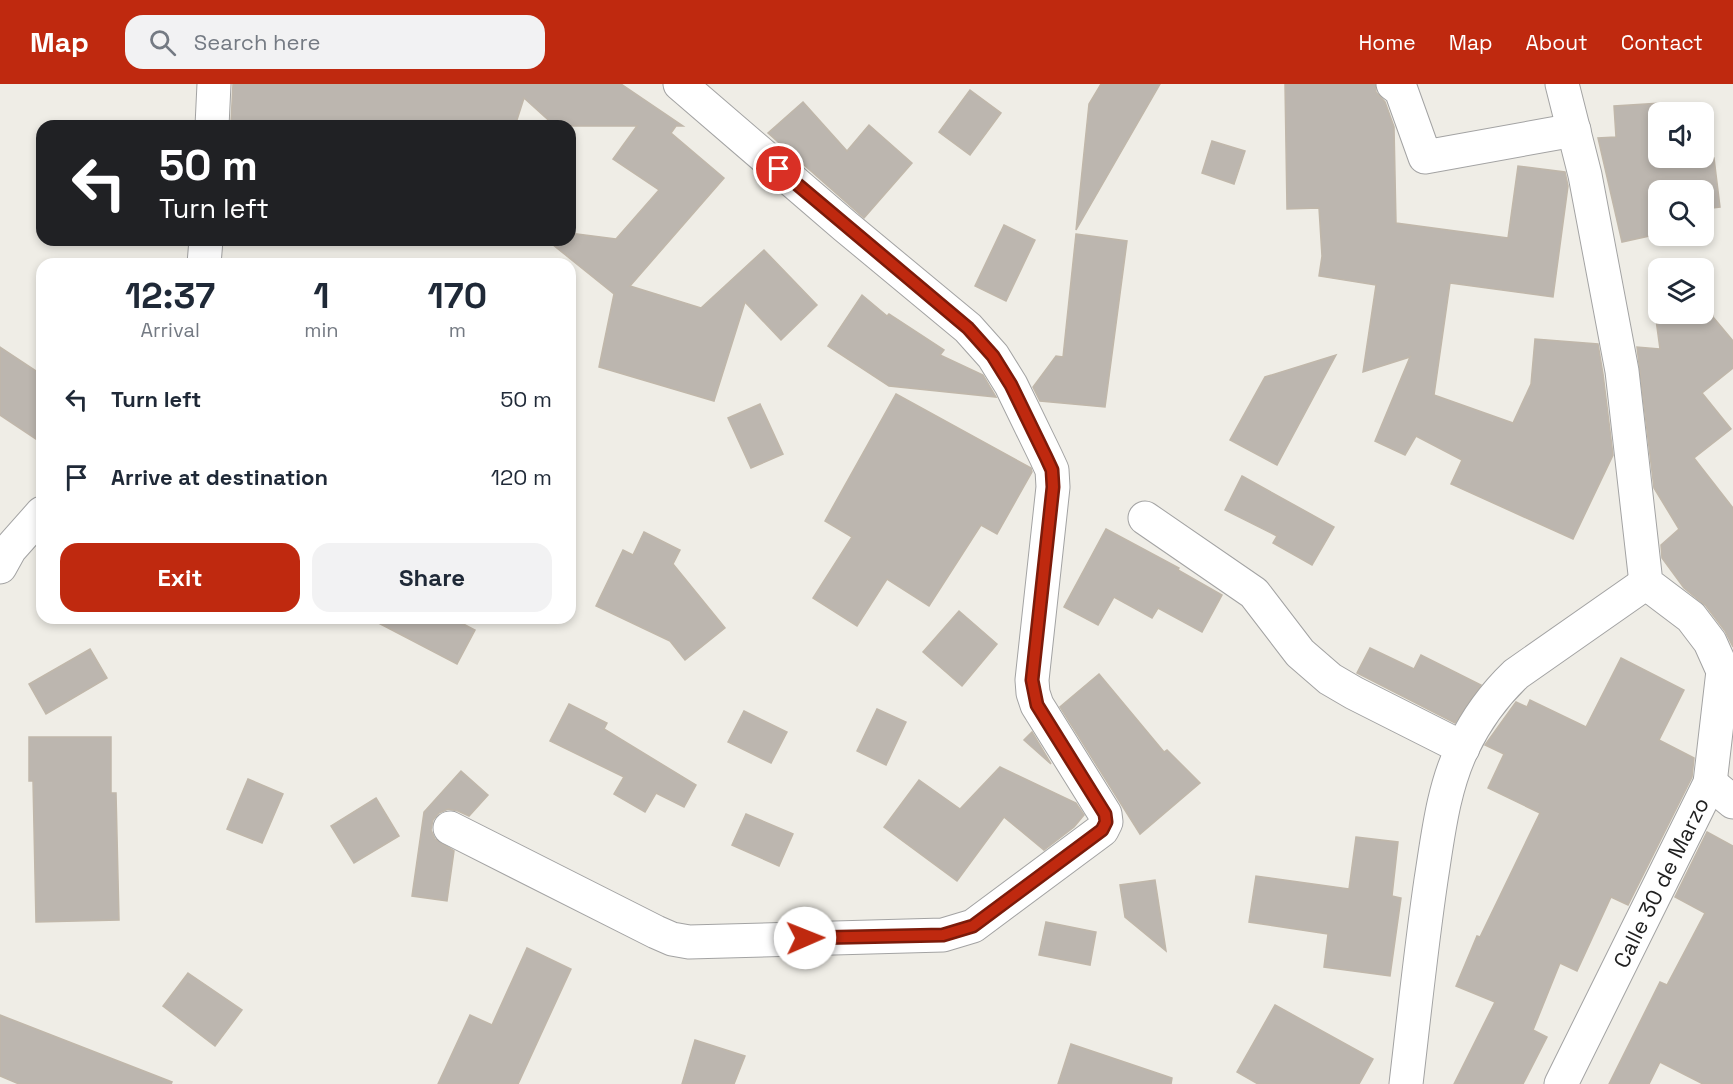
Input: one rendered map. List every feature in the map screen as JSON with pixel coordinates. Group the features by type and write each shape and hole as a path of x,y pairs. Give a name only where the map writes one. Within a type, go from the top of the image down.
{"street":[{"path":"212,120 214,84"},
{"path":"450,828 657,932 672,939 689,942 943,935 958,931 973,926 1102,830 1106,822 1105,814 1037,705 1033,693 1032,680 1053,487 1052,470 1011,385 993,356 968,328 680,84"},
{"path":"1393,84 1401,90 1425,156 1574,130"},
{"path":"1406,1084 1433,869 1444,806 1463,748 1485,709 1499,690 1516,674 1646,583 1622,370 1585,175 1562,84"},
{"path":"1145,518 1254,593 1300,653 1330,680 1463,748"},
{"path":"0,567 10,549 36,520"},
{"name":"Calle 30 de Marzo","path":"1561,1084 1721,793 1723,671 1710,642 1691,617 1646,583"}],"building":[{"path":"233,84 621,84 683,126 676,126 671,133 724,178 630,286 701,308 764,250 817,305 781,340 745,302 714,401 599,367 614,294 576,263 576,258 569,258 554,246 576,246 576,234 616,239 659,190 613,159 637,126 576,126 576,120 548,120 524,98 517,120 231,120"},
{"path":"1101,84 1160,84 1076,230 1089,104"},
{"path":"1285,84 1375,84 1376,92 1385,102 1394,127 1396,223 1508,238 1518,166 1565,172 1568,186 1553,297 1450,283 1434,395 1513,423 1531,384 1535,339 1598,344 1613,455 1573,539 1451,484 1462,460 1416,436 1405,455 1375,441 1410,357 1363,372 1376,285 1319,276 1322,256 1319,208 1287,209"},
{"path":"970,90 1001,113 970,155 939,132"},
{"path":"803,102 847,151 869,125 912,163 864,218 768,133"},
{"path":"1648,104 1648,168 1714,168 1714,158 1720,207 1714,208 1714,180 1648,180 1648,236 1622,242 1598,138 1616,137 1614,106"},
{"path":"1212,141 1245,151 1234,184 1202,173"},
{"path":"1004,225 1035,240 1006,301 975,286"},
{"path":"1076,234 1127,241 1105,407 1040,401 1033,387 1056,356 1063,357"},
{"path":"862,295 887,316 889,314 944,350 940,355 983,375 996,397 889,386 828,346"},
{"path":"1714,318 1733,341 1733,368 1702,393 1731,429 1694,458 1733,508 1733,647 1725,631 1706,606 1684,588 1662,558 1661,545 1679,529 1654,488 1637,347 1660,349 1657,324 1714,324"},
{"path":"0,347 36,371 36,439 0,415"},
{"path":"1336,355 1277,465 1230,440 1265,377"},
{"path":"896,394 1031,468 1032,472 997,534 981,525 929,606 887,579 857,626 813,598 852,537 825,521"},
{"path":"760,404 783,454 751,468 728,418"},
{"path":"1242,476 1334,527 1312,565 1273,543 1277,536 1225,510"},
{"path":"1106,529 1179,568 1178,570 1222,595 1202,632 1158,608 1152,618 1114,597 1098,625 1064,607"},
{"path":"644,532 680,550 673,564 725,628 685,660 670,641 596,606 623,550 633,555"},
{"path":"959,611 997,644 962,686 923,652"},
{"path":"380,624 464,624 475,630 457,664"},
{"path":"1370,648 1414,669 1421,655 1481,685 1455,723 1357,673"},
{"path":"90,649 107,678 46,714 29,684"},
{"path":"1621,658 1684,690 1659,740 1694,758 1692,777 1628,905 1611,897 1577,971 1560,963 1533,1030 1547,1037 1523,1084 1454,1084 1495,1002 1456,986 1477,936 1480,937 1540,813 1488,788 1504,754 1485,745 1516,702 1527,707 1530,700 1586,727"},
{"path":"1099,674 1164,752 1167,750 1200,783 1140,834 1060,707"},
{"path":"569,704 607,723 604,729 696,785 684,807 656,793 645,812 614,794 624,777 550,741"},
{"path":"877,709 906,722 886,765 857,751"},
{"path":"744,711 787,732 771,763 728,742"},
{"path":"1032,732 1051,764 1024,740"},
{"path":"29,737 111,737 111,793 116,793 119,920 36,922 33,781 29,781"},
{"path":"1000,767 1076,803 1084,815 1074,827 1044,850 1004,817 957,881 884,827 919,780 960,809"},
{"path":"461,771 488,795 469,816 448,809 439,813 433,820 431,830 435,839 454,851 447,901 412,896 424,812"},
{"path":"248,779 283,794 262,843 227,829"},
{"path":"376,798 399,836 354,863 331,826"},
{"path":"746,814 793,834 779,866 732,845"},
{"path":"1707,832 1733,846 1733,1084 1703,1084 1660,1062 1649,1084 1609,1084 1660,982 1667,985 1705,913 1675,897"},
{"path":"1356,837 1398,842 1392,896 1401,898 1390,976 1324,967 1328,934 1249,922 1256,876 1349,889"},
{"path":"1155,880 1166,951 1125,917 1120,885"},
{"path":"1046,922 1096,932 1090,965 1039,955"},
{"path":"527,948 571,969 518,1084 438,1084 470,1015 492,1025"},
{"path":"188,973 242,1010 215,1046 163,1006"},
{"path":"1275,1005 1373,1059 1359,1084 1258,1084 1237,1072"},
{"path":"0,1015 172,1082 171,1084 19,1084 0,1076"},
{"path":"695,1040 745,1056 734,1084 682,1084"},
{"path":"1071,1044 1172,1078 1171,1084 1058,1084"}],"route":[{"path":"779,169 968,328 993,356 1011,385 1052,470 1053,487 1032,680 1033,693 1037,705 1105,814 1106,822 1102,830 973,926 943,935 805,938"}]}
